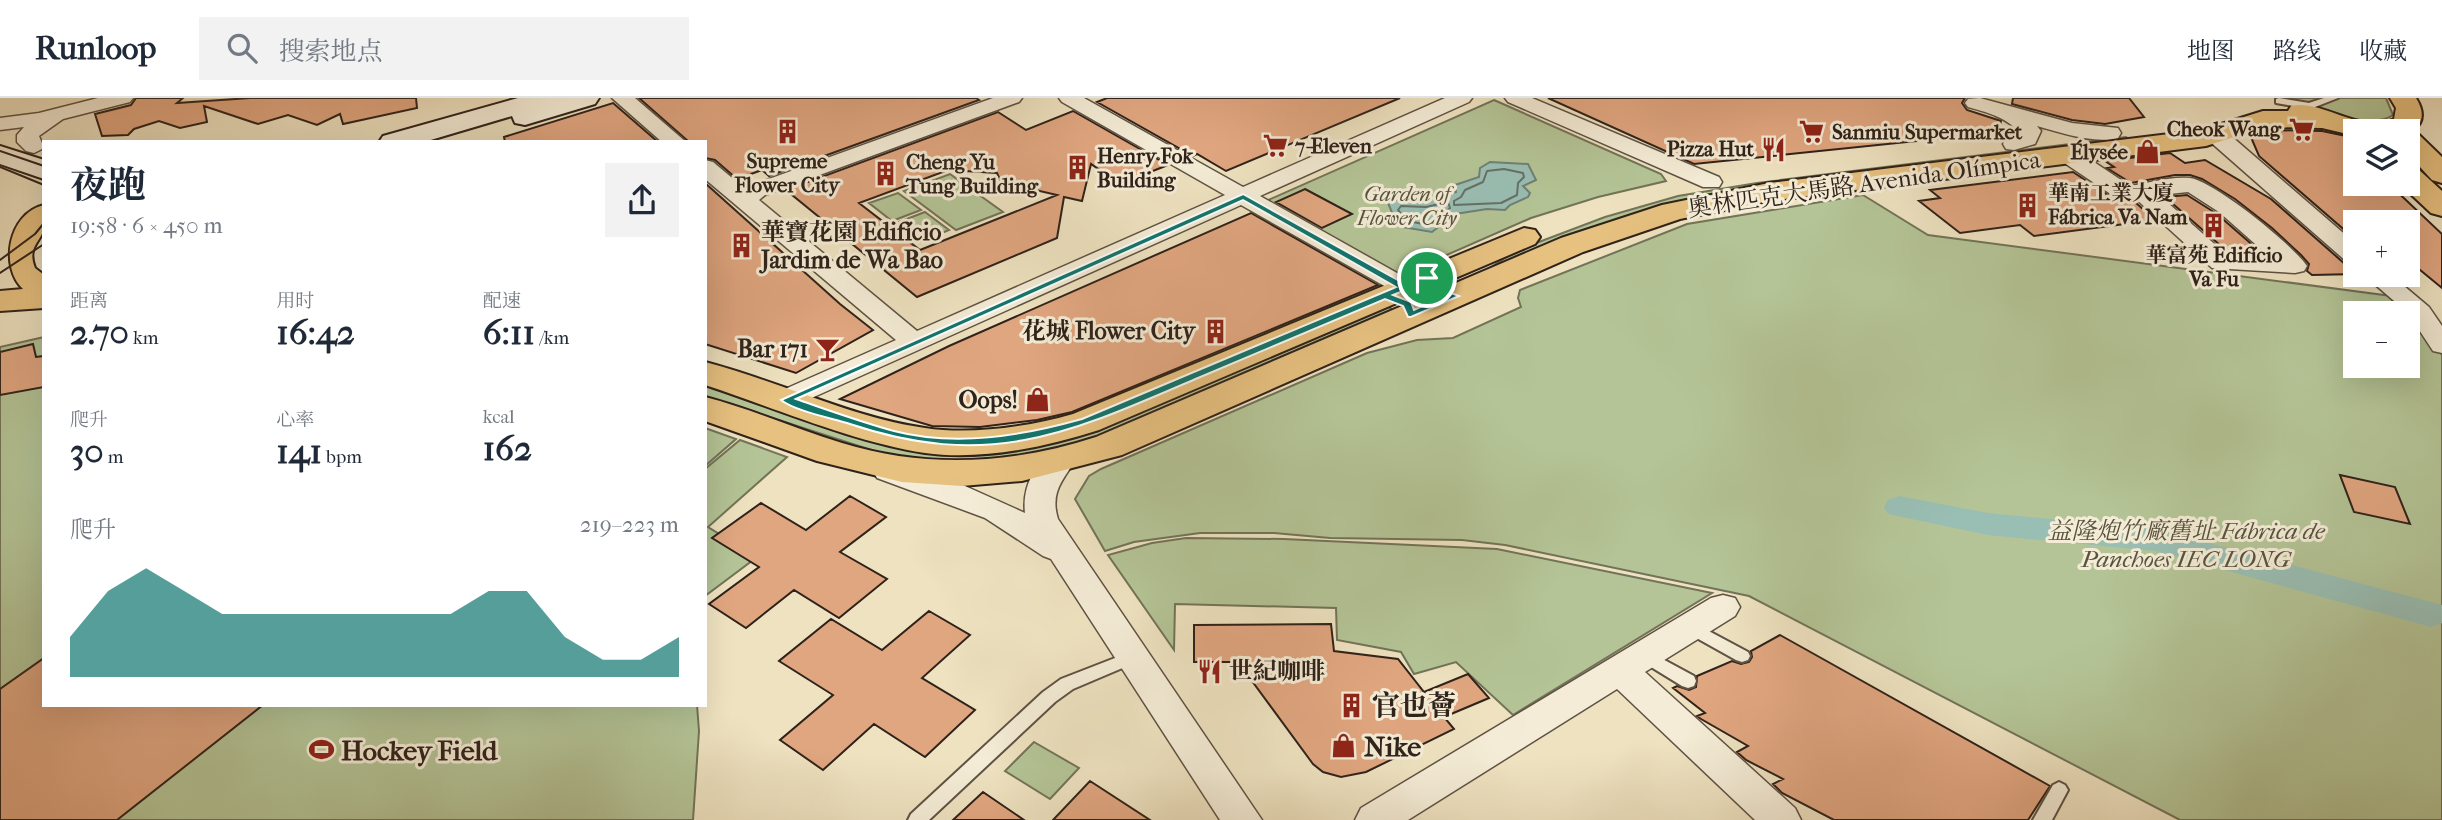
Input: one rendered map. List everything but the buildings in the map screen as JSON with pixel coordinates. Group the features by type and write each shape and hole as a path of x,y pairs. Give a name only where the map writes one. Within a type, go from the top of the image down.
{"main road":[{"path":"400,140 547,98"},
{"path":"449,140 586,98"},
{"path":"2403,98 2409,119"},
{"name":"奧林匹克大馬路 Avenida Olímpica","path":"707,409 853,459 913,471 1003,471 1060,461 1110,446 1569,219 1650,194 1711,182 2110,133 2200,119 2221,111 2235,100"},
{"path":"2276,100 2337,119"},
{"name":"奧林匹克大馬路 Avenida Olímpica","path":"707,374 910,438 962,443 1017,439 1086,422 1416,294 1673,211 1769,192 2206,138 2263,119 2337,119"},
{"path":"0,135 40,155"},
{"path":"2420,149 2442,174"},
{"path":"0,154 40,155"},
{"path":"2420,186 2441,206"},
{"path":"0,244 40,216"},
{"path":"40,216 17,244 13,256 16,267 23,276 42,286"},
{"path":"1,301 42,298"}],"street":[{"path":"0,124 74,111 123,98"},
{"path":"622,98 673,140"},
{"path":"746,194 1012,98"},
{"path":"1069,98 1416,294"},
{"path":"786,400 1462,98"},
{"path":"1515,98 1711,182"},
{"path":"1968,100 2071,130 2110,133"},
{"path":"1968,100 2006,113 2025,125 2029,137 2014,144"},
{"path":"40,155 27,138 34,128 74,111"},
{"path":"2215,134 2343,246"},
{"path":"2068,155 2126,194 2193,185 2224,206 2295,266 2221,263 2142,192"},
{"path":"707,168 746,194 914,342"},
{"path":"2224,206 2296,205"},
{"path":"2390,287 2420,313 2442,345"},
{"path":"853,459 972,499 1009,516 1048,543 1080,577"},
{"path":"1060,461 1041,489 1040,510 1046,526 1242,820"},
{"path":"1375,820 1723,607"},
{"path":"1632,662 1781,820"}],"lane":[{"path":"1690,627 1742,656"},
{"path":"917,820 1049,697 1067,684 1133,657"},
{"path":"1632,662 1688,681"},
{"path":"2042,820 2059,790"}],"green space":[{"path":"2288,98 2386,98 2393,115 2384,119 2340,117"},
{"name":"Garden of Flower City","path":"1494,100 1661,174 1666,181 1598,197 1531,218 1401,275 1266,201"},
{"path":"2126,137 2132,141 1693,200 1599,228 1448,291 1444,287 1487,270 1515,251 1605,217 1678,196 1757,183"},
{"path":"950,174 1003,212 956,230 904,191"},
{"path":"898,193 921,210 892,221 869,203"},
{"name":"益隆炮竹廠舊址 Fábrica de Panchoes IEC LONG","path":"1863,195 1928,235 2399,297 2402,301 2343,301 2343,378 2420,378 2420,325 2442,355 2442,820 2180,820 1749,596 1505,545 1462,540 1200,533 1134,542 1105,551 1075,499 1089,476 1101,469 1367,353 1417,340 1453,338 1521,307 1518,298 1520,290 1687,224"},
{"path":"925,212 949,230 920,242 896,223"},
{"path":"1387,304 1393,311 1070,450 962,463 896,458 707,397 707,383 1020,449 1067,440 1122,419"},
{"path":"42,337 42,707 697,707 699,731 693,820 0,820 0,347"},
{"path":"707,429 736,439 707,464"},
{"path":"740,440 787,457 708,527 757,557 707,594 707,467"},
{"path":"1186,538 1284,539 1497,549 1712,593 1513,715 1456,662 1414,674 1401,652 1337,640 1336,608 1175,604 1174,650 1108,555 1152,543"},
{"path":"1034,742 1079,768 1050,799 1005,771"}],"water":[{"path":"1490,162 1528,164 1536,180 1523,186 1530,193 1528,197 1505,210 1487,209 1455,214 1432,232 1403,227 1396,222 1388,203 1391,200 1426,200 1456,192 1455,185 1479,177 1480,168"}],"waterway":[{"path":"1899,507 1988,524 2156,540 2431,614"}],"tram line":[{"path":"0,151 42,165"},
{"path":"0,167 42,184"},
{"path":"0,260 35,234 42,225"},
{"path":"0,273 42,245"}],"place":[{"name":"Cheok Wang","path":"2301,129"},
{"name":"Supreme Flower City","path":"787,132"},
{"name":"Sanmiu Supermarket","path":"1812,132"},
{"name":"7-Eleven","path":"1275,146"},
{"name":"Pizza Hut","path":"1774,149"},
{"name":"Élysée","path":"2148,152"},
{"name":"Henry Fok Building","path":"1077,168"},
{"name":"Cheng Yu Tung Building","path":"886,174"},
{"name":"華南工業大廈 Fábrica Va Nam","path":"2028,205"},
{"name":"華富苑 Edifício Va Fu","path":"2214,226"},
{"name":"華寶花園 Edifício Jardim de Wa Bao","path":"741,246"},
{"name":"花城 Flower City","path":"1215,331"},
{"name":"Bar 171","path":"828,349"},
{"name":"Oops!","path":"1038,400"},
{"name":"世紀咖啡","path":"1209,671"},
{"name":"官也薈","path":"1352,705"},
{"name":"Nike","path":"1344,746"},
{"name":"Hockey Field","path":"321,750"}],"route":[{"path":"1427,278 1404,288 1323,322 1086,422 1035,436 962,443 927,441 894,435 786,400 1243,196 1404,288 1385,296 1407,304 1411,314 1454,296 1438,291 1427,278"}]}
